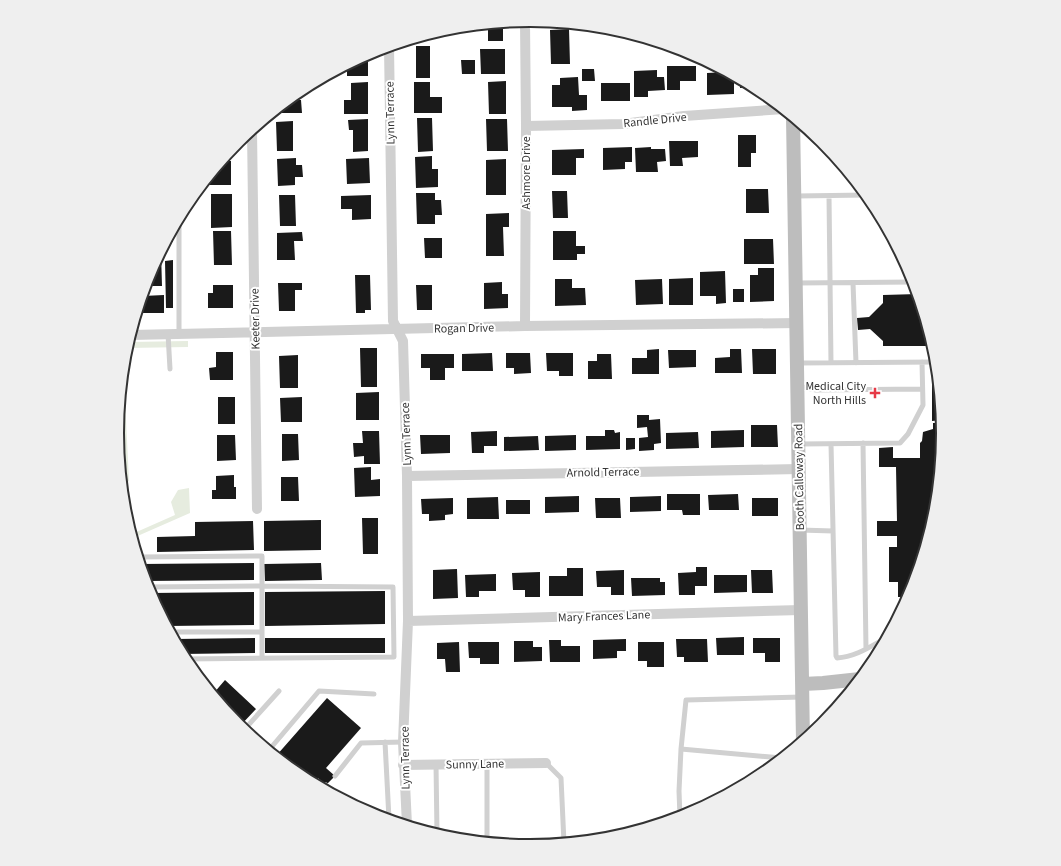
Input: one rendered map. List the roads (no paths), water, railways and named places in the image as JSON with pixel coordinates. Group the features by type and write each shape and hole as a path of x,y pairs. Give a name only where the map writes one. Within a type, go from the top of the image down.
{"street":[{"name":"Ashmore Drive","path":"524,27 526,126 525,326"},
{"name":"Lynn Terrace","path":"389,53 393,320 403,341 407,476 408,621 403,742 407,819"},
{"name":"Randle Drive","path":"526,126 623,124 684,116 776,110"},
{"name":"Booth Calloway Road","path":"793,124 804,733"},
{"name":"Keeter Drive","path":"252,138 257,509"},
{"name":"Rogan Drive","path":"136,335 525,326 797,323"},
{"name":"Arnold Terrace","path":"407,476 799,469"},
{"name":"Mary Frances Lane","path":"408,621 801,610"},
{"path":"803,690 823,683 853,680"},
{"name":"Sunny Lane","path":"403,765 546,763"}],"lane":[{"path":"794,196 860,195"},
{"path":"828,196 831,363"},
{"path":"179,230 179,334"},
{"path":"853,282 856,363"},
{"path":"796,283 908,282"},
{"path":"168,334 170,369"},
{"path":"798,444 900,443 908,434 922,405 922,362"},
{"path":"797,363 930,362"},
{"path":"798,386 816,390 922,389"},
{"path":"863,443 866,649"},
{"path":"831,444 836,656 837,658 848,658 878,642"},
{"path":"800,530 833,531"},
{"path":"144,557 262,556 262,658"},
{"path":"155,587 393,587 394,657 193,659"},
{"path":"177,632 262,632"},
{"path":"680,810 681,749 686,700 803,690"},
{"path":"249,725 279,691"},
{"path":"272,746 319,691 374,694"},
{"path":"385,742 389,813"},
{"path":"335,776 361,743 403,742"},
{"path":"681,749 775,757"},
{"path":"546,763 561,778 564,837"},
{"path":"436,764 437,828"},
{"path":"487,764 487,837"}],"place":[{"name":"Medical City North Hills","path":"875,393"}]}
